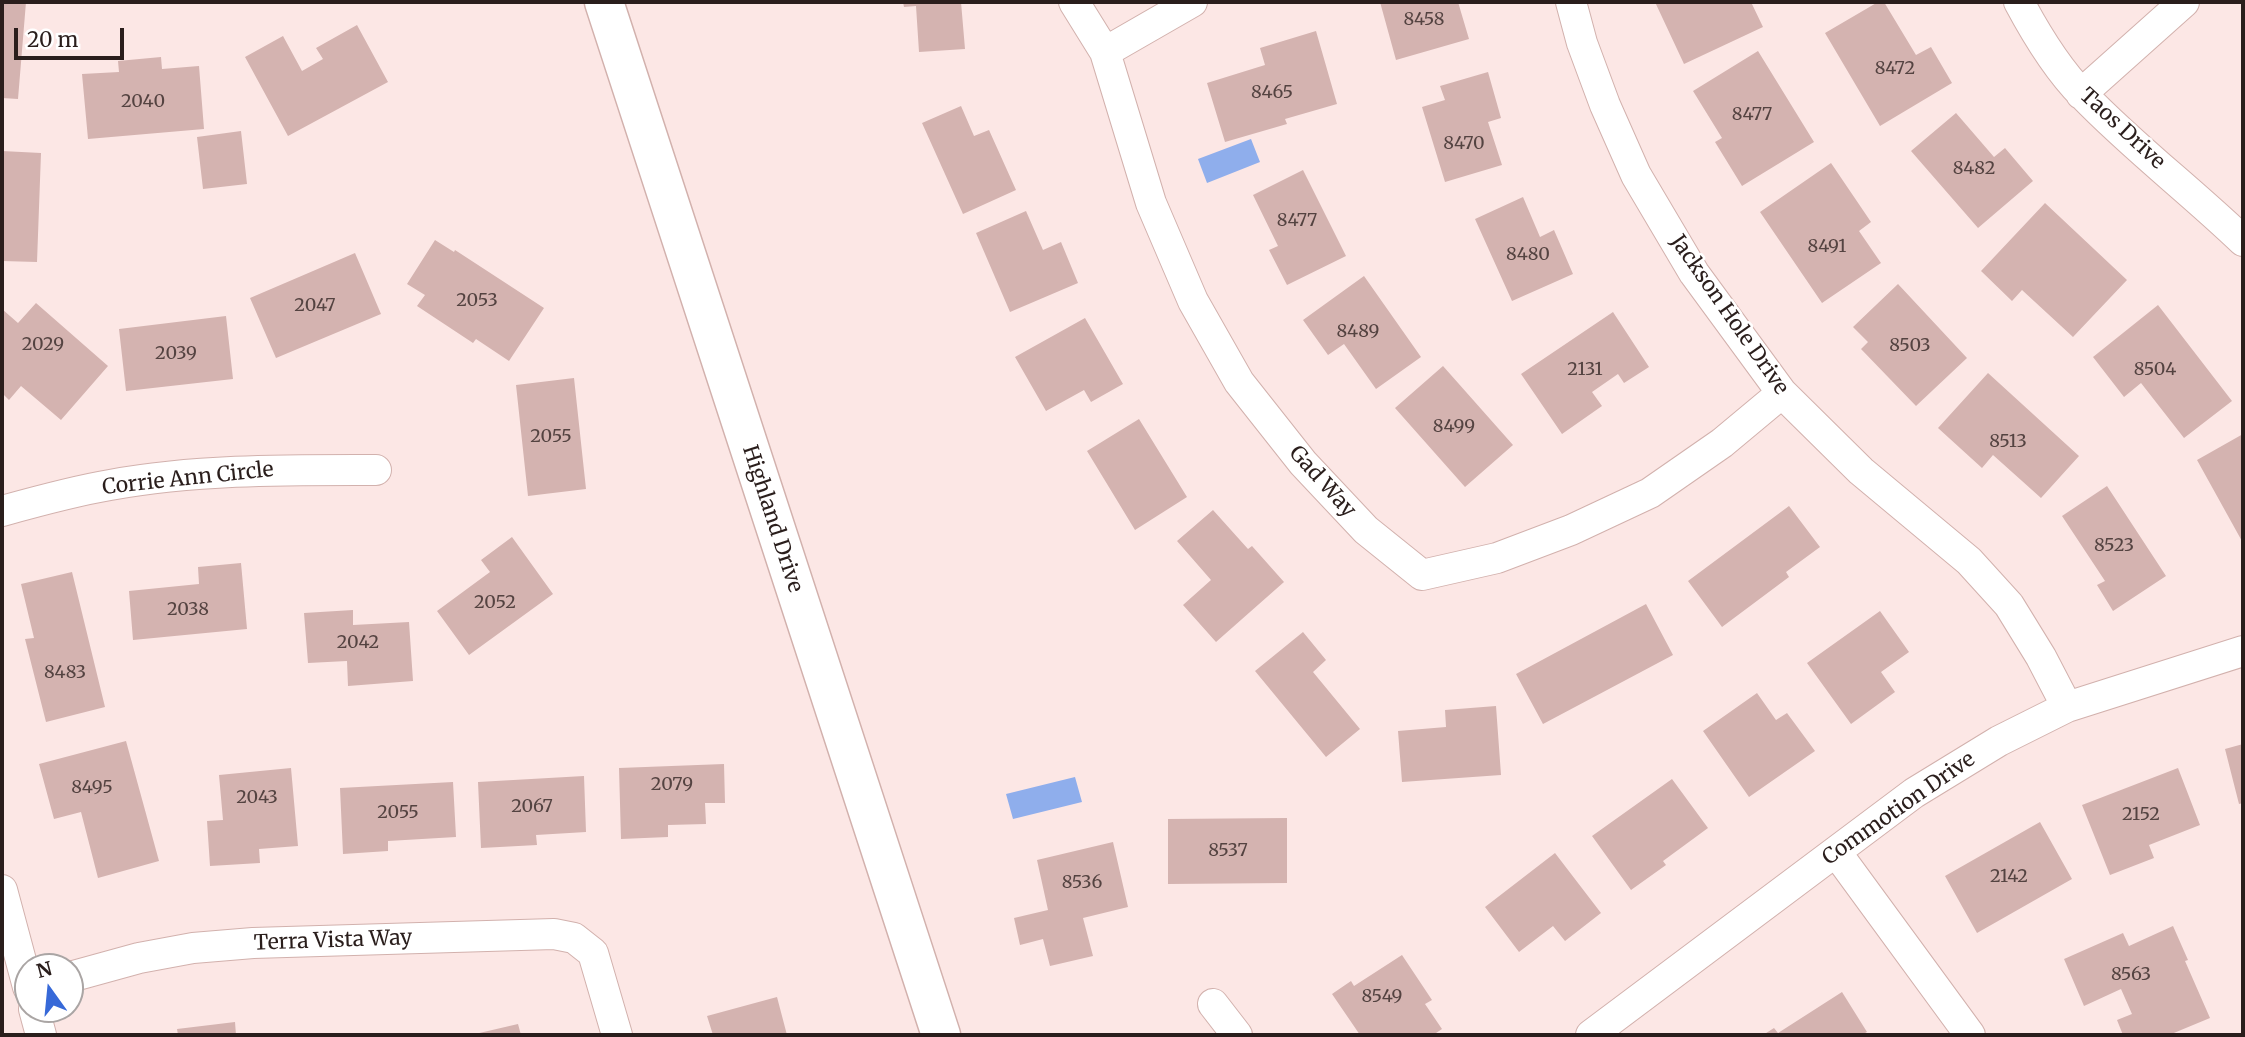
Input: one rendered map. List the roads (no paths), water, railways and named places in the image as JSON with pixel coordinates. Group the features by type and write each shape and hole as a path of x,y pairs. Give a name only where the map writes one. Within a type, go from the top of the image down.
{"main road":[{"name":"Highland Drive","path":"604,2 941,1035"}],"street":[{"name":"Gad Way","path":"1074,2 1105,52 1152,203 1193,301 1239,382 1303,463 1366,530 1422,575 1497,558 1571,530 1650,493 1722,443 1782,394"},
{"path":"1105,52 1192,2"},
{"name":"Jackson Hole Drive","path":"1570,2 1601,93 1636,175 1694,273 1782,394 1861,471 1969,561 2008,605 2041,657 2067,706"},
{"name":"Taos Drive","path":"2019,2 2035,32 2081,94 2198,197 2243,241"},
{"path":"2081,94 2184,2"},
{"name":"Corrie Ann Circle","path":"2,511 50,497 169,476 284,470 376,470"},
{"name":"Commotion Drive","path":"1591,1035 1914,793 1998,741 2067,706 2243,651"},
{"path":"1836,852 1970,1035"},
{"path":"2,890 19,953"},
{"name":"Terra Vista Way","path":"84,973 139,958 253,943 554,934 574,938 593,953 617,1035"},
{"path":"1213,1004 1237,1035"}],"water":[{"path":"1251,139 1260,162 1207,183 1198,159"},
{"path":"1075,777 1082,802 1013,819 1006,794"}]}
